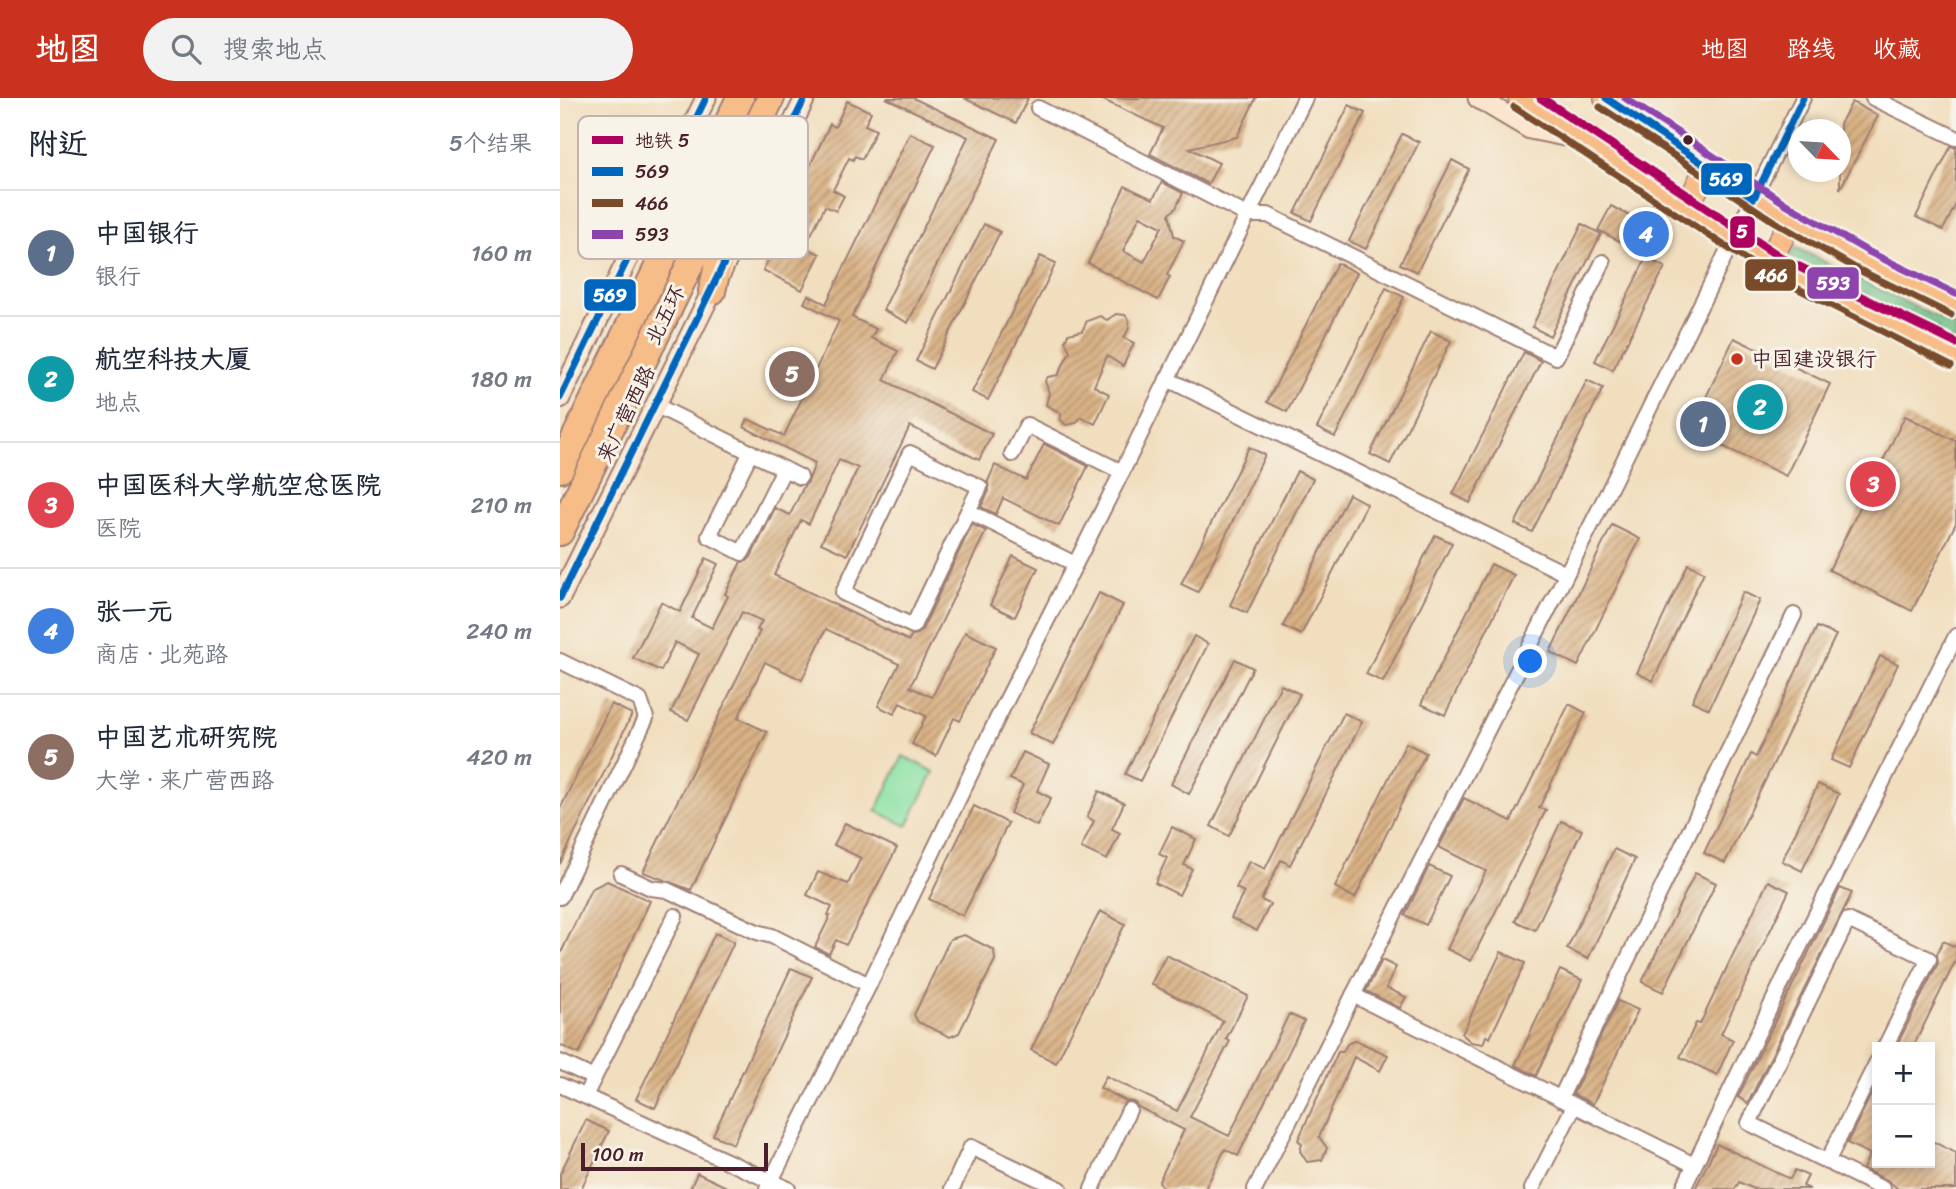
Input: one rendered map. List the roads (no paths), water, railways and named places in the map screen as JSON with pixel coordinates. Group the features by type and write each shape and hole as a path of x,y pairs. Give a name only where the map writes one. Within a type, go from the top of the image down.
{"highway":[{"name":"北五环","path":"731,116 740,98"},
{"name":"北五环","path":"762,116 771,98"},
{"name":"北五环","path":"560,469 662,259"},
{"name":"北五环","path":"560,532 692,259"},
{"path":"712,291 719,259"}],"main road":[{"path":"1520,98 1769,262 1956,357"},
{"path":"1606,98 1625,107 1754,198 1791,220 1863,260 1956,306"},
{"path":"1687,208 1707,166"},
{"path":"1769,262 1791,220"}],"street":[{"path":"697,116 706,98"},
{"name":"来广营西路","path":"796,116 805,98"},
{"path":"769,1185 1305,98"},
{"path":"1478,98 1530,129 1583,140"},
{"path":"1255,1189 1803,98"},
{"path":"1873,98 1956,138"},
{"path":"1038,108 1247,215 1268,215 1556,357 1603,262"},
{"path":"560,398 628,259"},
{"name":"来广营西路","path":"560,598 727,259"},
{"path":"1167,379 1566,574"},
{"path":"655,405 800,477"},
{"path":"1012,454 1027,425 1122,472"},
{"path":"751,452 709,536 731,548 742,553 784,469"},
{"path":"910,453 980,487 968,512 913,626 843,593 910,453"},
{"path":"968,512 1075,564"},
{"path":"1560,1099 1794,615"},
{"path":"1683,1189 1788,970 1956,636"},
{"path":"560,661 640,700 646,718 560,897"},
{"path":"621,874 651,888 667,890 757,932 772,936 869,985"},
{"path":"585,1096 675,916"},
{"path":"1883,1189 1749,1123 1848,920 1928,959 1887,1042"},
{"path":"1353,995 1694,1165"},
{"path":"560,1062 594,1078"},
{"path":"1827,1162 1872,1072"},
{"path":"560,1085 769,1185 788,1189"},
{"path":"1532,1189 1574,1106"},
{"path":"1092,1189 1129,1110"},
{"path":"951,1189 971,1146 1037,1184 1060,1189"}],"metro line":[{"name":"5","path":"1541,98 1783,259 1956,343"}],"place":[{"name":"张一元","path":"1646,234"},
{"name":"中国建设银行","path":"1737,359"},
{"name":"中国艺术研究院","path":"792,374"},
{"name":"航空科技大厦","path":"1760,407"},
{"name":"中国银行","path":"1703,424"},
{"name":"中国医科大学航空总医院","path":"1873,484"}]}
